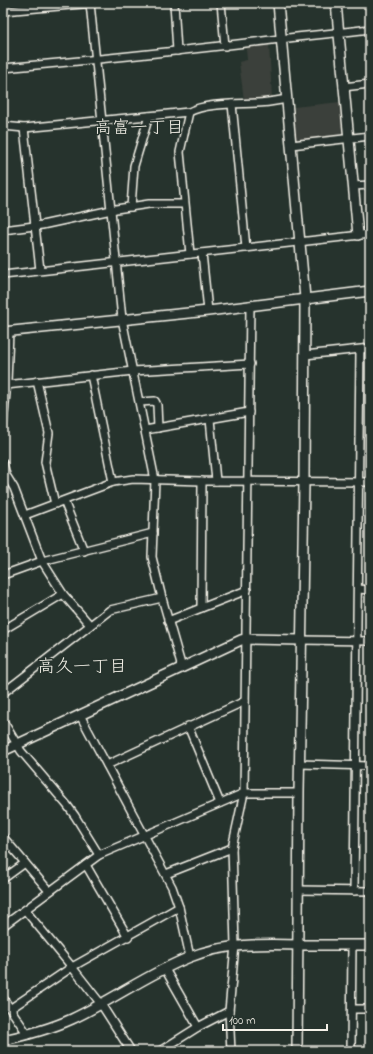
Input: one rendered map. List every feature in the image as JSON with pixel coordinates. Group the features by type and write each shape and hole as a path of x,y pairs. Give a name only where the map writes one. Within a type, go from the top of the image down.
{"street":[{"path":"90,3 122,319 155,480 152,557 168,621 182,668"},
{"path":"3,12 94,3"},
{"path":"174,3 177,51"},
{"path":"221,3 225,46"},
{"path":"278,3 305,298 297,1051"},
{"path":"336,3 358,235"},
{"path":"3,68 96,60 370,29"},
{"path":"343,87 370,84"},
{"path":"3,126 24,128 103,121 189,112 196,108 287,99"},
{"path":"232,104 246,248"},
{"path":"189,112 180,152 190,254"},
{"path":"131,207 134,166 149,116"},
{"path":"24,128 40,270"},
{"path":"291,145 370,136"},
{"path":"353,186 370,185"},
{"path":"3,230 35,226 111,210 149,204 184,204"},
{"path":"3,274 370,234"},
{"path":"202,253 208,310"},
{"path":"3,425 6,332 370,291"},
{"path":"231,1051 229,1011 235,945 232,848 244,793 250,305"},
{"path":"305,355 370,348"},
{"path":"354,891 360,350"},
{"path":"5,383 133,371 250,364"},
{"path":"92,375 113,482"},
{"path":"36,381 49,433 45,462 55,504"},
{"path":"140,402 155,401 157,405 158,428"},
{"path":"145,430 249,412"},
{"path":"210,419 216,481"},
{"path":"3,463 6,475 14,488 42,561 64,594 90,625"},
{"path":"25,515 113,482 133,479 370,482"},
{"path":"201,608 202,481"},
{"path":"64,501 84,551"},
{"path":"3,575 42,561 153,534"},
{"path":"168,621 247,590"},
{"path":"358,590 370,590"},
{"path":"3,630 64,594"},
{"path":"3,693 110,610 162,598"},
{"path":"3,751 241,640 370,641"},
{"path":"107,765 188,726 245,701"},
{"path":"80,715 172,887 179,907 190,957"},
{"path":"3,721 16,744 75,816 99,855"},
{"path":"188,726 220,803"},
{"path":"300,764 370,766"},
{"path":"3,926 99,855 244,793 299,793"},
{"path":"3,837 49,891"},
{"path":"166,874 232,848"},
{"path":"3,879 25,863"},
{"path":"86,864 128,937"},
{"path":"298,890 370,891"},
{"path":"10,1009 72,967 128,937 179,907"},
{"path":"25,910 101,1004 131,1051"},
{"path":"3,1040 28,1035 72,1019 165,969 209,950 235,945 370,945"},
{"path":"351,1051 352,945"},
{"path":"165,969 198,1027"},
{"path":"3,998 28,1035"},
{"path":"352,1009 370,1009"},
{"path":"160,1051 198,1027 229,1011"}],"shaded area":[{"path":"269,44 272,98 244,100 239,62 247,60 246,48"},
{"path":"340,102 343,134 296,140 294,107"}],"district":[{"name":"高富一丁目","path":"139,127"},
{"name":"高久一丁目","path":"82,666"}]}
